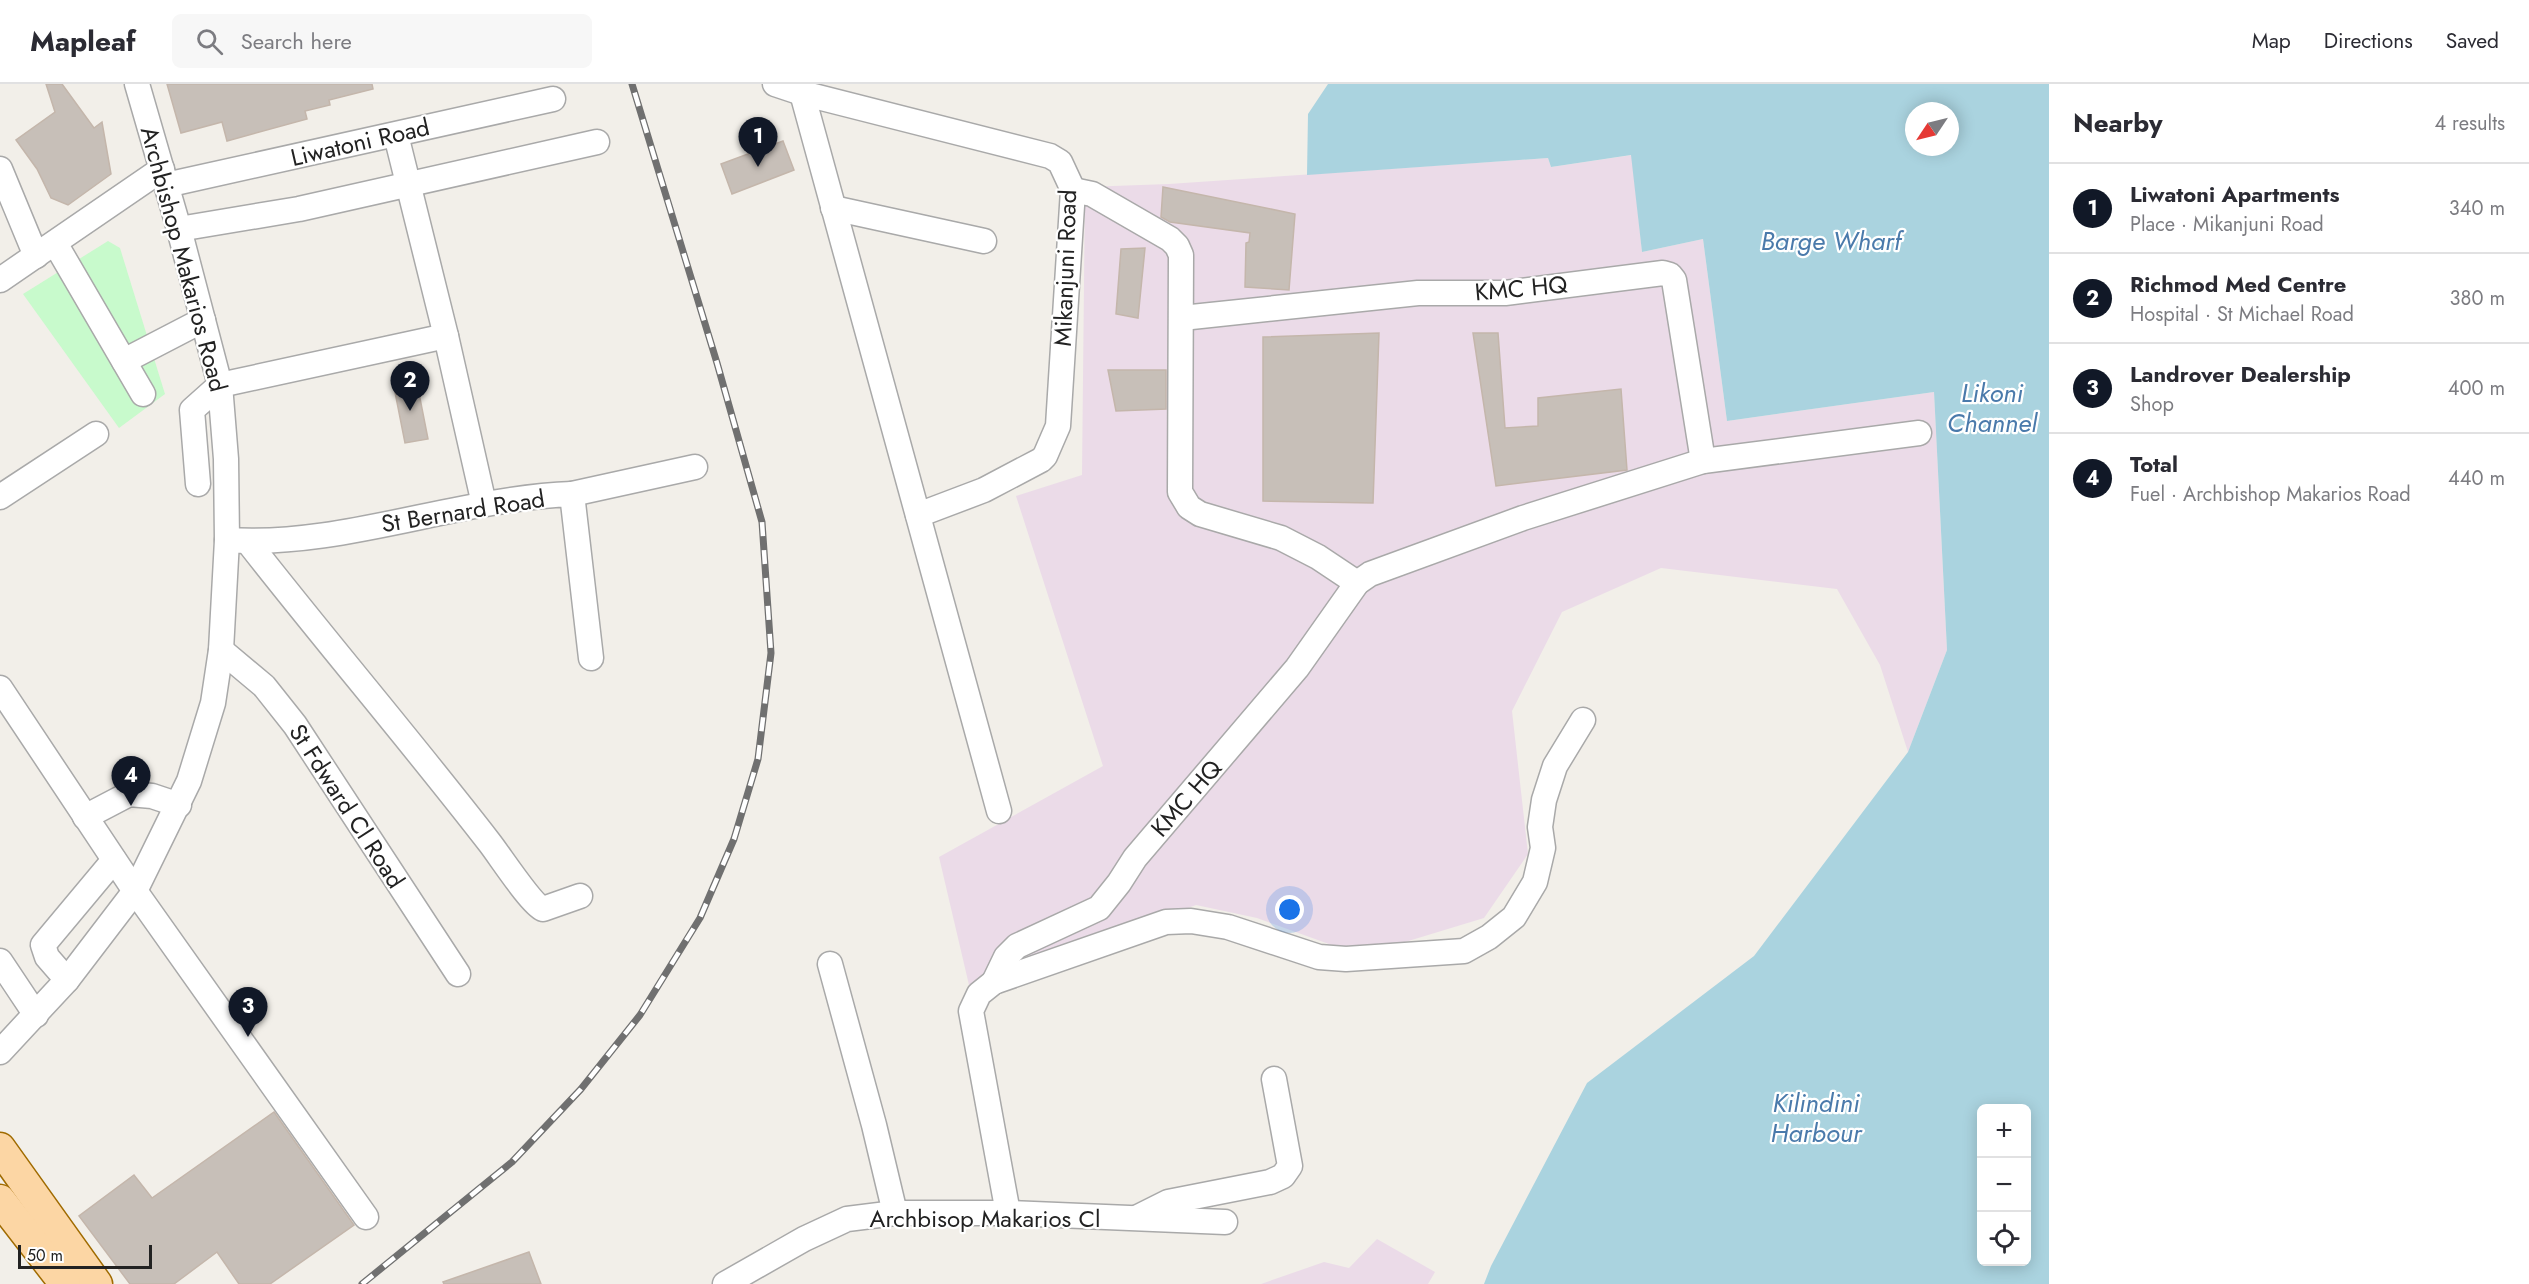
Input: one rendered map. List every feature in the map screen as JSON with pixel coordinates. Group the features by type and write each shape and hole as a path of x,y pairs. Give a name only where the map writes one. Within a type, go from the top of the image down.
{"main road":[{"path":"0,1148 97,1284"},
{"path":"0,1200 65,1284"}],"street":[{"name":"Archbishop Makarios Road","path":"0,1052 67,980 135,891 179,805 189,781 213,703 238,541 226,459 220,385 179,229 137,84"},
{"name":"Mikanjuni Road","path":"775,84 802,93 1050,156 1059,162 1073,190 1058,426 1047,452 1041,460 984,490 918,515"},
{"path":"802,93 999,811"},
{"name":"Liwatoni Road","path":"164,177 396,135 553,99"},
{"path":"396,135 446,336 484,504"},
{"path":"179,229 299,209 597,142"},
{"path":"0,170 45,249 124,361 143,394"},
{"path":"0,280 45,249 164,177"},
{"path":"1073,190 1092,194 1170,239 1177,246 1181,255 1180,492 1189,507 1200,514 1281,538 1318,557 1357,583"},
{"path":"834,208 984,241"},
{"name":"KMC HQ","path":"1182,318 1418,293 1505,293 1663,273 1670,275 1674,280 1703,461"},
{"path":"124,361 203,320"},
{"path":"198,484 192,410 220,385 446,336"},
{"name":"KMC HQ","path":"994,982 1006,957 1017,946 1099,908 1135,858 1297,668 1357,583 1387,568 1523,518 1703,461 1919,433"},
{"path":"0,497 96,434"},
{"path":"572,494 695,468"},
{"name":"St Bernard Road","path":"238,541 308,537 484,504 572,494 581,555 591,658"},
{"path":"238,541 408,737 513,872 532,901 543,909 580,896"},
{"name":"St Fdward Cl Road","path":"221,650 264,686 295,725 458,974"},
{"path":"0,688 135,891 366,1217"},
{"path":"1008,1213 970,1011 979,994 994,982 1166,922 1191,921 1228,927 1319,957 1346,959 1464,951 1489,937 1514,917 1535,882 1543,848 1540,827 1544,800 1555,766 1583,720"},
{"path":"85,817 129,794 152,796 179,805"},
{"path":"67,980 47,957 43,945 114,860"},
{"path":"0,960 36,1015"},
{"path":"830,964 874,1125 895,1213"},
{"path":"1136,1218 1168,1202 1270,1182 1283,1176 1290,1166 1274,1079"},
{"name":"Archbisop Makarios Cl","path":"725,1284 804,1239 847,1220 895,1213 1008,1213 1225,1222"}],"shaded area":[{"path":"1632,155 1642,252 1703,239 1727,421 1934,392 1947,650 1908,752 1880,665 1837,589 1661,568 1562,612 1512,711 1528,854 1484,918 1405,942 1340,948 1257,918 1196,905 1139,925 1107,933 969,985 939,857 1103,766 1016,496 1082,475 1085,187 1169,184 1548,158 1551,167"},
{"path":"1377,1239 1435,1272 1428,1284 1261,1284 1324,1262 1349,1268"}],"green space":[{"path":"108,241 120,248 165,394 119,428 23,294"}],"water":[{"path":"1328,84 2049,84 2049,1284 1484,1284 1491,1266 1587,1083 1754,956 1908,752 1947,650 1934,392 1727,421 1703,239 1642,252 1631,155 1551,167 1548,158 1307,175 1308,114"}],"building":[{"path":"46,84 62,84 94,128 102,122 111,174 68,205 51,198 37,169 16,140 55,112"},
{"path":"167,84 372,84 373,89 329,100 330,105 305,111 307,119 227,141 222,122 181,133"},
{"path":"783,141 794,170 732,194 721,164"},
{"path":"1163,187 1295,214 1289,290 1245,287 1246,243 1249,242 1250,233 1170,222 1161,217"},
{"path":"1145,248 1138,318 1116,314 1121,249"},
{"path":"1379,333 1373,503 1263,501 1263,337"},
{"path":"1473,333 1498,333 1505,428 1538,426 1538,398 1621,389 1627,470 1496,486"},
{"path":"1108,370 1166,370 1166,409 1116,411"},
{"path":"416,378 428,439 405,443 393,382"},
{"path":"274,1112 354,1225 270,1284 239,1284 217,1252 174,1284 130,1284 79,1216 134,1175 152,1198"},
{"path":"529,1252 541,1284 444,1284 443,1282"}],"railway":[{"path":"362,1284 512,1162 581,1089 640,1015 700,918 734,839 758,759 771,653 762,522 717,363 632,84"}],"place":[{"name":"Liwatoni Apartments","path":"758,167"},
{"name":"Richmod Med Centre","path":"410,411"},
{"name":"Total","path":"131,806"},
{"name":"Landrover Dealership","path":"248,1037"}],"water label":[{"name":"Barge Wharf","path":"1831,241"},
{"name":"Likoni Channel","path":"1992,408"},
{"name":"Kilindini Harbour","path":"1816,1118"}]}
